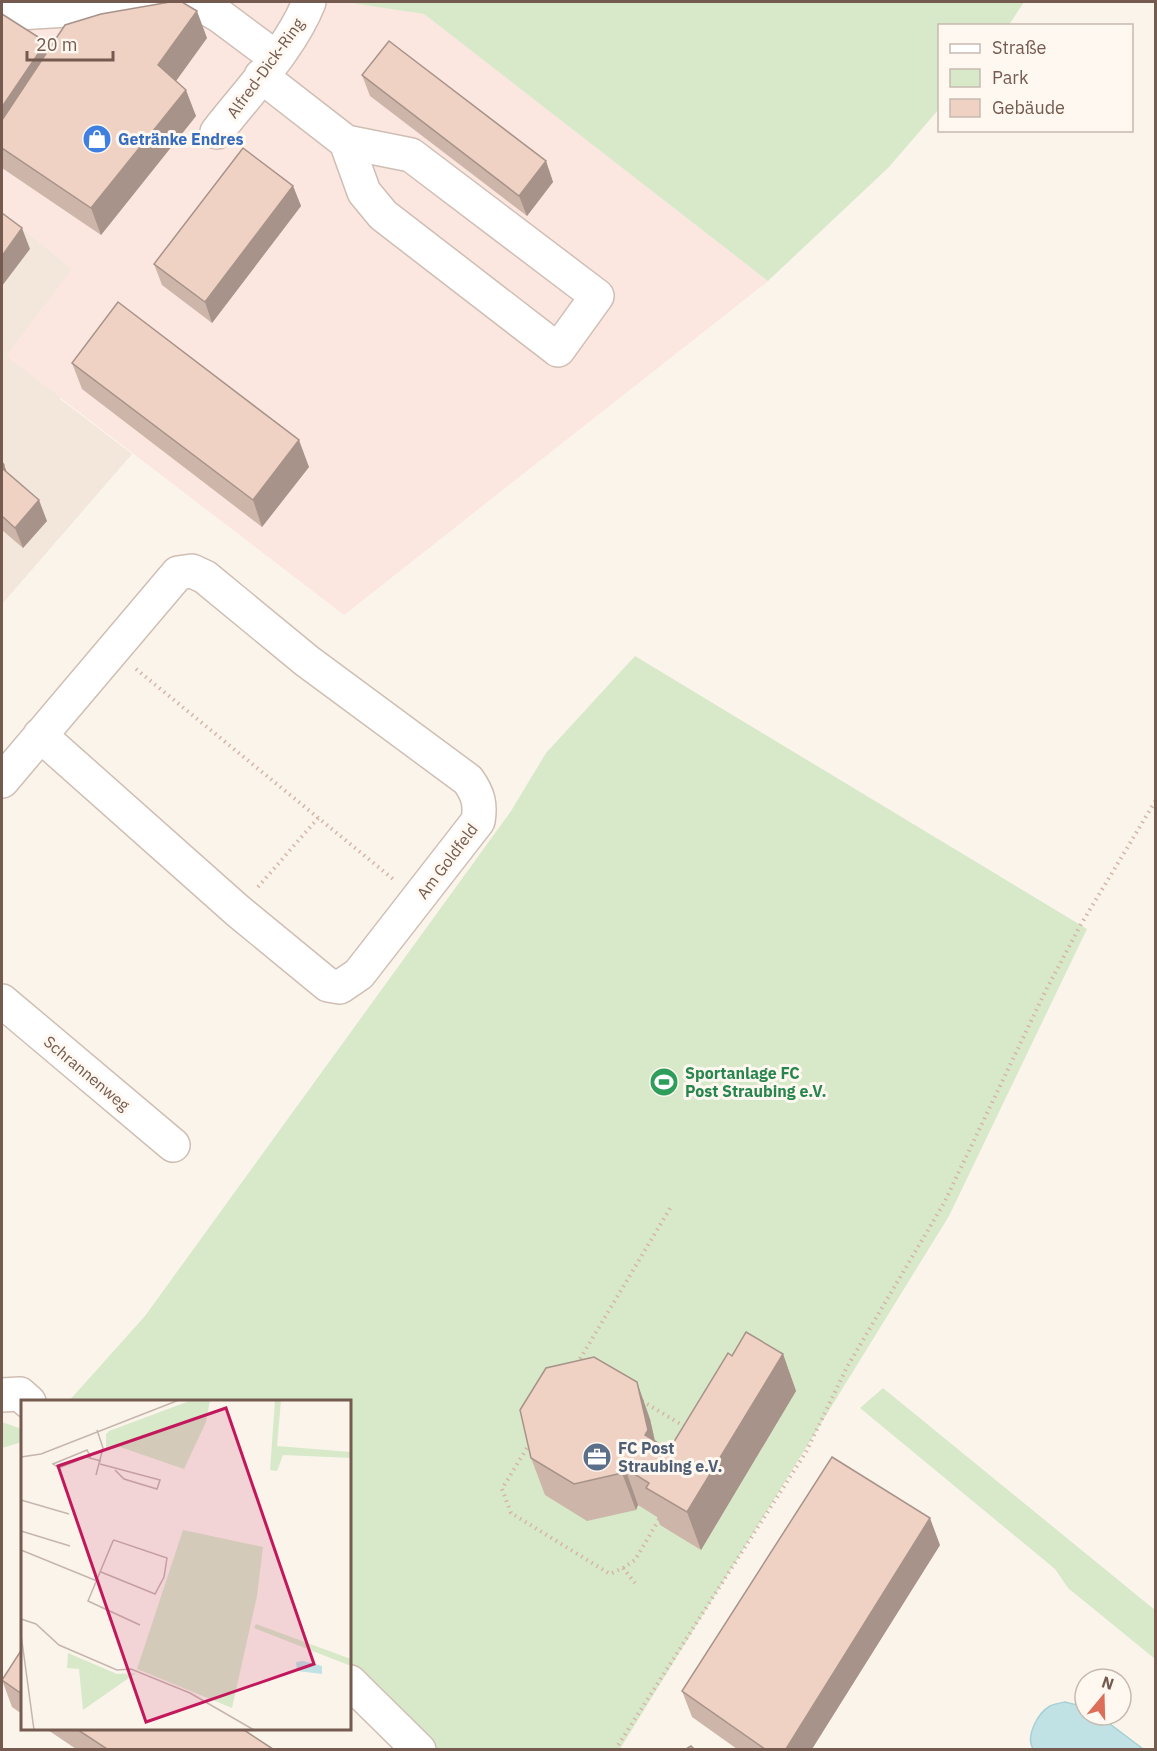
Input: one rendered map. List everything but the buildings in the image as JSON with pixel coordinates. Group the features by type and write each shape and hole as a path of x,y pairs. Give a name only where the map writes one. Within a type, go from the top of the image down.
{"street":[{"path":"2,14 196,2 219,9 268,67 346,142 364,192 383,215 558,350 597,296 411,155 346,142"},
{"name":"Alfred-Dick-Ring","path":"217,132 303,18 309,2"},
{"name":"Am Goldfeld","path":"2,781 40,735 178,573 192,571 205,577 307,661 468,780 477,793 480,808 478,821 358,974 340,987 327,985 238,911 40,735"},
{"name":"Schrannenweg","path":"2,1001 173,1145"},
{"path":"2,1395 20,1394 27,1400"},
{"path":"351,1683 419,1749"}],"path":[{"path":"113,650 418,900"},
{"path":"615,1749 806,1452 847,1367 944,1203 1045,992 1075,935 1155,800"},
{"path":"238,911 318,818"},
{"path":"575,1368 672,1205"},
{"path":"635,1397 695,1433"},
{"path":"532,1439 502,1489 510,1513 610,1574 635,1560 664,1510"},
{"path":"623,1568 635,1583"}],"shaded area":[{"path":"2,2 344,2 424,14 768,281 344,615 6,356 72,269 2,212"},
{"path":"2,212 72,269 60,399 132,454 2,604"}],"green space":[{"path":"344,2 1024,2 1010,24 938,24 938,110 889,167 768,281 424,14"},
{"name":"Sportanlage FC Post Straubing e.V.","path":"635,656 1087,929 949,1216 620,1749 435,1749 351,1665 351,1400 70,1400 145,1316 511,811 546,753"},
{"path":"883,1388 1155,1610 1155,1659 1068,1588 1055,1569 860,1408"},
{"path":"2,1422 21,1429 21,1442 2,1448"}],"water":[{"path":"1065,1702 1073,1704 1073,1727 1114,1727 1143,1749 1033,1749 1031,1738 1034,1725 1045,1709"}],"place":[{"name":"Getränke Endres","path":"97,139"},
{"name":"Sportanlage FC Post Straubing e.V.","path":"664,1082"},
{"name":"FC Post Straubing e.V.","path":"597,1457"}]}
